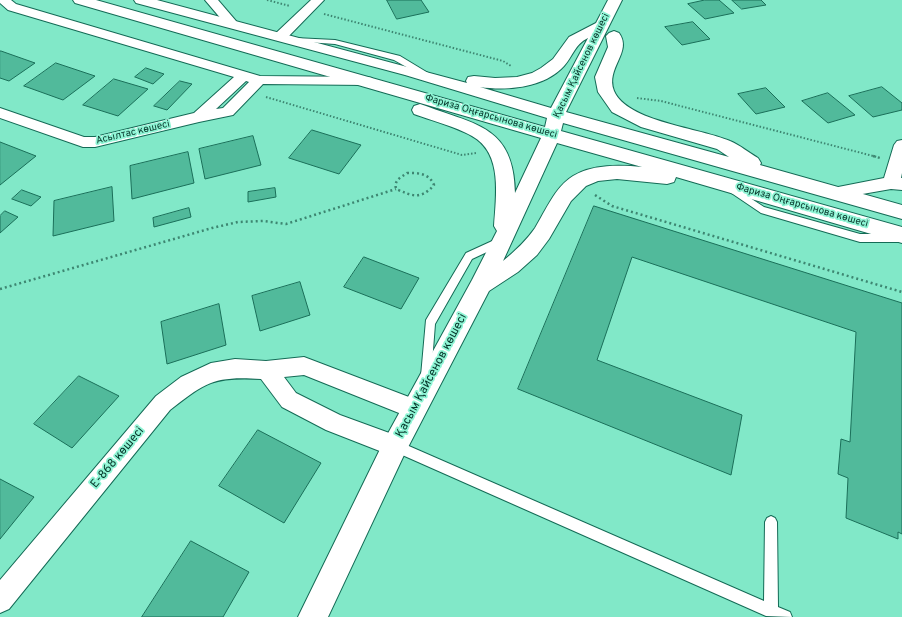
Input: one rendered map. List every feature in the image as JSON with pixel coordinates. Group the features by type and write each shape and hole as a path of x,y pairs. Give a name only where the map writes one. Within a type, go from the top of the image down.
{"street":[{"path":"4,0 12,7 259,80 367,81 383,95 473,130 485,137 496,150 504,168 505,192 502,238"},
{"name":"Фариза Оңғарсынова көшесі","path":"80,0 902,234"},
{"name":"Фариза Оңғарсынова көшесі","path":"141,0 424,76 563,117 902,212"},
{"path":"211,0 232,24"},
{"path":"285,38 318,0"},
{"name":"Қасым Қайсенов көшесі","path":"313,617 395,446 481,285 552,134 612,28 615,0"},
{"path":"424,76 486,83 517,84 532,80 556,65 574,39 612,28 616,47 603,77 606,92 618,108 647,123 723,145 748,160 765,174"},
{"name":"Асылтас көшесі","path":"199,117 243,76"},
{"name":"Асылтас көшесі","path":"0,113 83,142 96,142 199,117 228,112 259,80"},
{"path":"834,193 897,184 896,163 902,145"},
{"path":"481,285 515,264 535,242 572,186 582,180 607,173 644,175 721,183"},
{"name":"Е-868 көшесі","path":"0,600 163,403 188,384 211,372 235,368 266,370 304,366 419,399"},
{"path":"266,370 289,400 334,423 395,446"}],"lane":[{"path":"721,183 761,210 860,238 902,238"},
{"path":"419,399 430,323 469,256 502,238"},
{"path":"395,446 785,617"},
{"path":"771,522 771,611"}],"path":[{"path":"268,0 503,61 532,80"},
{"path":"612,101 637,98 661,101 896,163"},
{"path":"0,289 212,228 238,222 262,221 286,224 396,189 412,196 419,196 430,191 434,185 432,180 427,176 407,173 397,180 395,184 396,189"},
{"path":"582,180 598,198 612,206 902,292"}],"building":[{"path":"387,0 421,0 429,12 397,19"},
{"path":"705,0 719,0 734,13 705,19 688,4"},
{"path":"732,0 761,0 766,5 742,9"},
{"path":"693,22 710,39 682,45 665,27"},
{"path":"0,51 35,63 9,81 0,78"},
{"path":"56,63 95,76 63,100 24,86"},
{"path":"146,68 164,74 153,84 135,77"},
{"path":"114,79 148,89 118,116 83,105"},
{"path":"180,81 192,84 167,110 154,106"},
{"path":"882,87 902,103 902,110 873,117 849,96"},
{"path":"766,88 785,107 756,114 738,94"},
{"path":"828,93 855,115 828,123 802,101"},
{"path":"312,130 361,145 339,174 289,158"},
{"path":"253,136 261,165 205,179 199,149"},
{"path":"0,142 36,156 0,185"},
{"path":"188,152 194,183 132,199 130,166"},
{"path":"112,187 114,221 53,236 54,201"},
{"path":"275,188 276,197 248,202 248,192"},
{"path":"22,190 41,197 31,206 12,199"},
{"path":"594,206 902,303 902,534 898,532 898,539 846,518 848,478 838,474 841,439 850,442 856,332 632,257 597,360 742,415 731,475 518,389"},
{"path":"189,208 191,217 154,227 153,218"},
{"path":"5,211 18,217 0,233 0,216"},
{"path":"364,257 419,278 401,309 344,287"},
{"path":"300,282 310,315 260,331 252,296"},
{"path":"219,304 226,345 167,364 161,322"},
{"path":"79,376 119,396 72,448 34,424"},
{"path":"258,430 321,463 284,523 219,486"},
{"path":"0,479 34,497 0,539"},
{"path":"191,541 249,572 223,617 142,617"}]}
